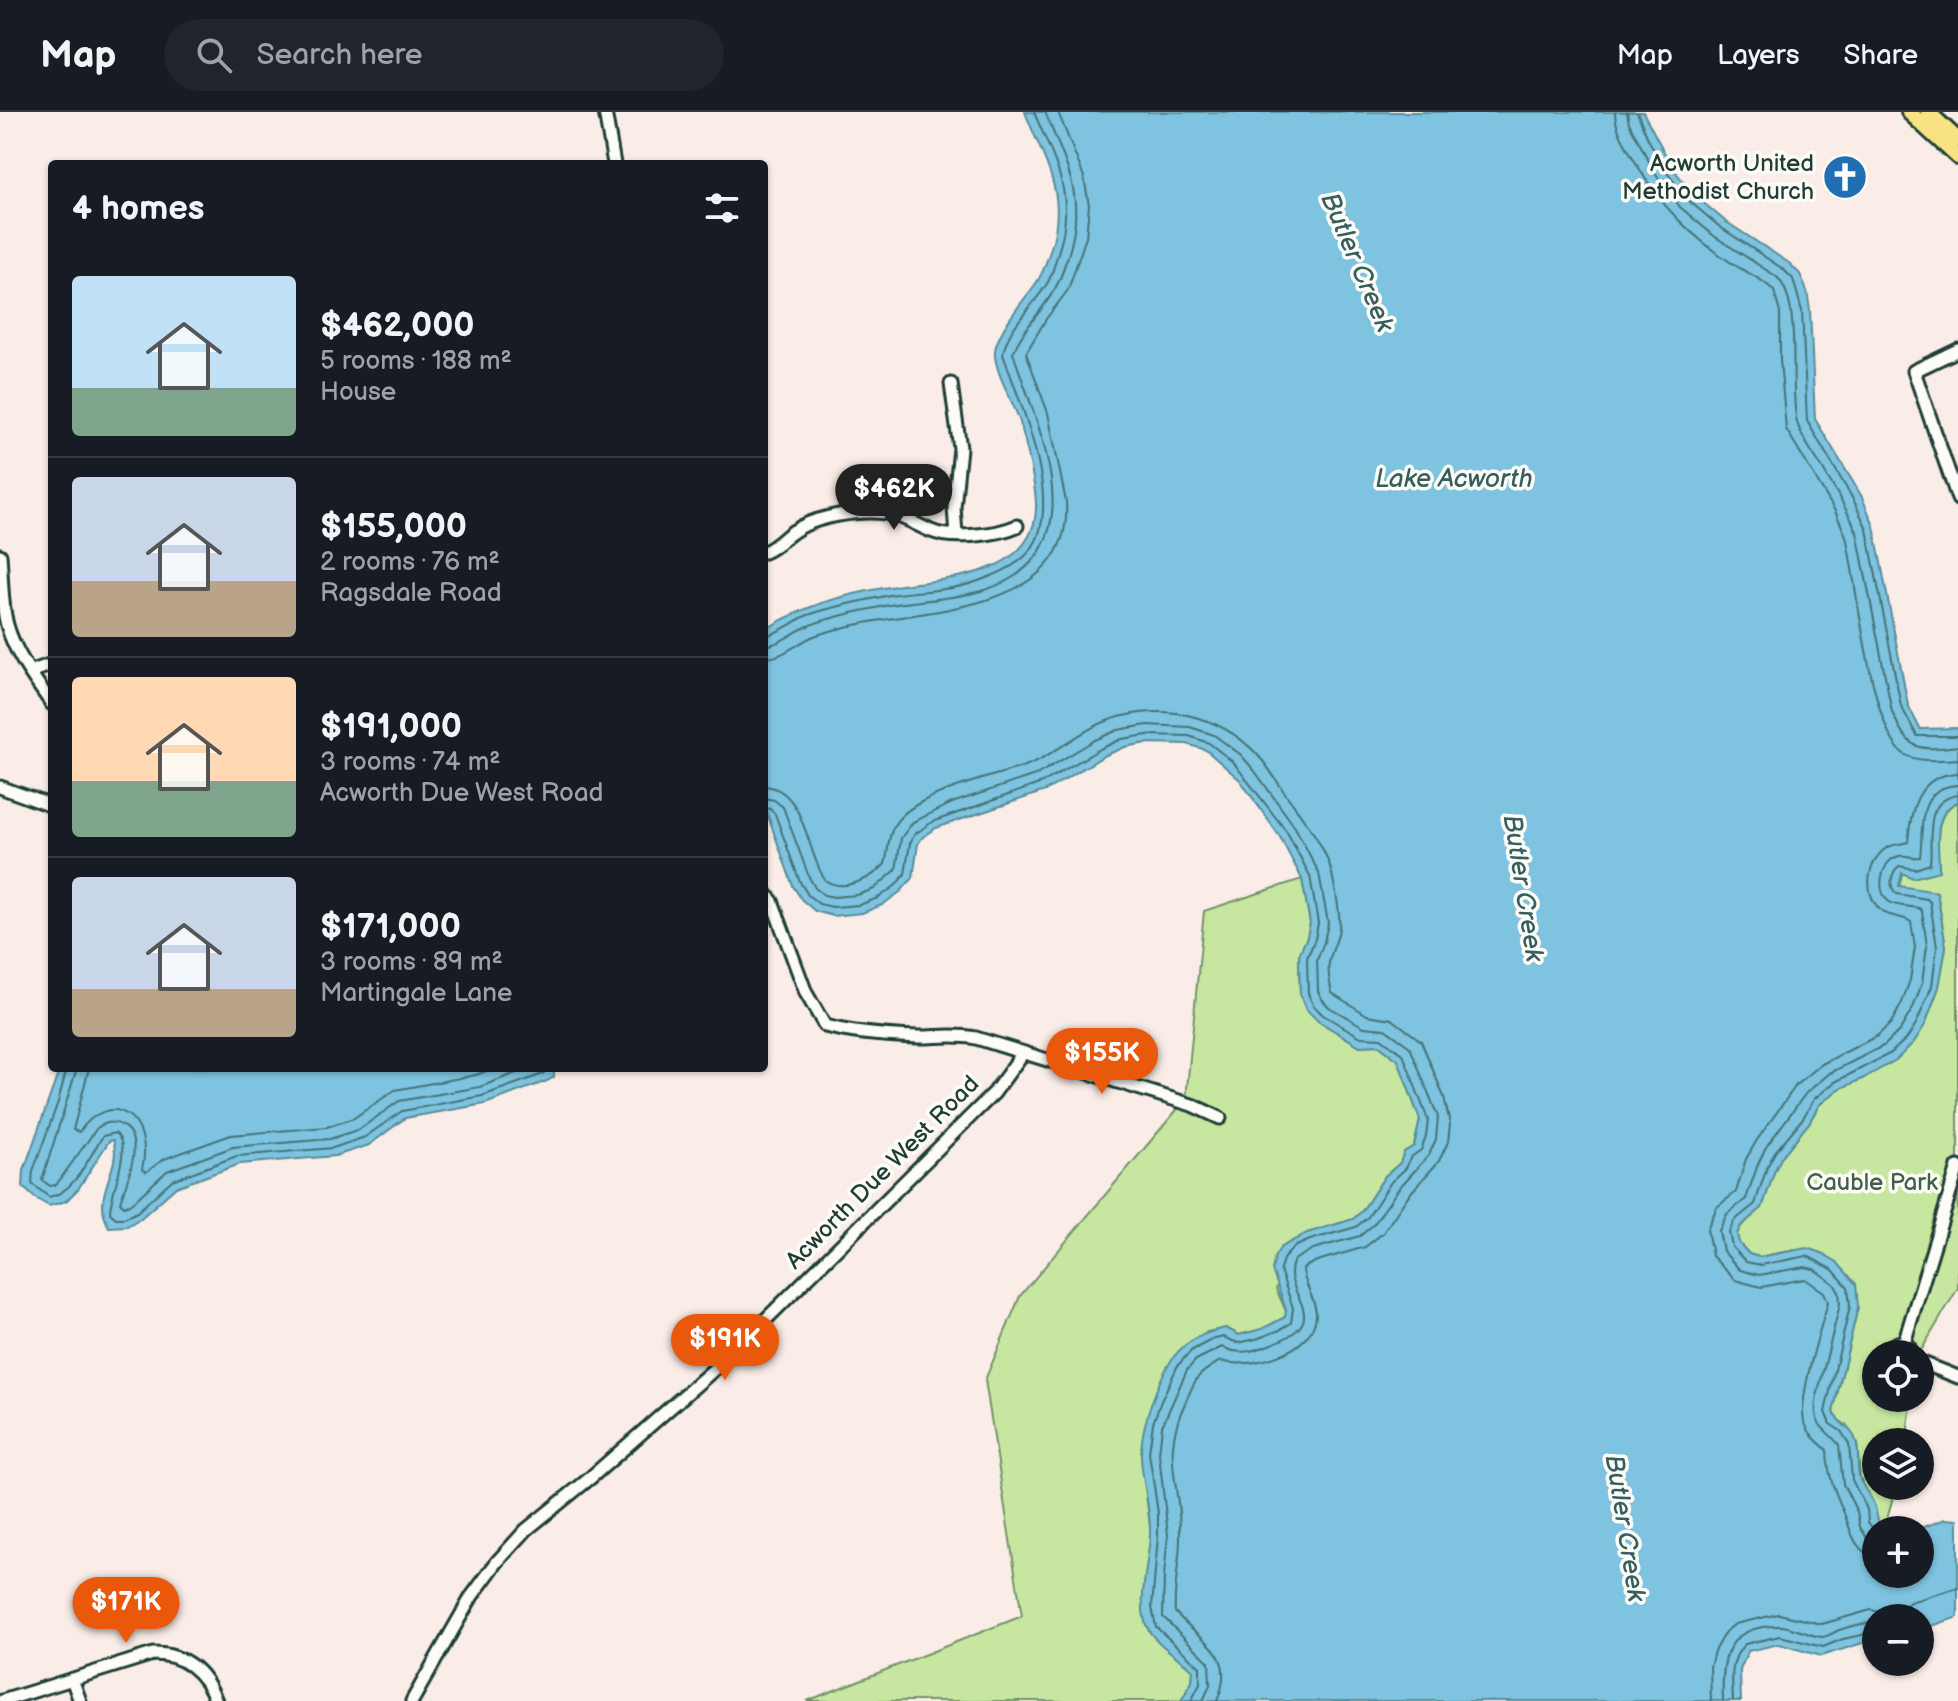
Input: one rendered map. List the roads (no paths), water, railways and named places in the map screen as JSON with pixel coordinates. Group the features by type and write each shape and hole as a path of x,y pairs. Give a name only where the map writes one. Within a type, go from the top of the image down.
{"main road":[{"path":"1909,112 1958,157"},
{"path":"1928,112 1958,140"}],"street":[{"path":"605,112 613,160"},
{"path":"1958,350 1914,371 1958,499"},
{"path":"951,384 960,448 954,508 956,534"},
{"path":"768,550 808,524 865,512 894,513 933,532 1002,533 1017,526"},
{"path":"0,555 6,621 11,637 48,698"},
{"path":"30,672 48,665"},
{"path":"0,787 48,805"},
{"path":"768,896 806,993 825,1026 871,1034 920,1037 963,1035 1192,1105 1220,1118"},
{"name":"Acworth Due West Road","path":"412,1701 472,1596 526,1530 728,1357 994,1093 1023,1053"},
{"path":"1905,1340 1958,1167"},
{"path":"1934,1368 1958,1377"},
{"path":"2,1701 153,1654 172,1654 192,1666 210,1686 216,1701"},
{"path":"72,1679 80,1701"}],"water":[{"name":"Lake Acworth","path":"1025,112 1643,112 1672,167 1693,194 1725,221 1789,263 1800,274 1810,310 1815,419 1862,497 1874,526 1908,705 1920,729 1958,728 1958,802 1949,807 1940,822 1939,871 1913,878 1902,873 1899,886 1937,892 1946,947 1939,987 1925,1025 1896,1060 1839,1089 1819,1105 1809,1123 1782,1156 1762,1208 1741,1226 1737,1234 1739,1243 1749,1254 1759,1257 1807,1248 1822,1253 1837,1262 1856,1284 1858,1307 1833,1412 1854,1436 1862,1500 1872,1500 1877,1516 1862,1516 1862,1588 1934,1588 1934,1523 1945,1519 1958,1520 1958,1617 1934,1625 1934,1604 1862,1604 1862,1643 1821,1656 1779,1644 1748,1651 1740,1670 1741,1701 1181,1701 1192,1682 1193,1670 1152,1635 1144,1619 1143,1608 1150,1523 1141,1454 1144,1428 1154,1397 1174,1357 1192,1341 1226,1328 1239,1335 1262,1329 1285,1317 1286,1310 1272,1270 1281,1247 1307,1233 1353,1219 1362,1211 1385,1176 1400,1163 1404,1152 1414,1146 1420,1120 1398,1060 1378,1045 1360,1046 1318,1021 1307,1010 1300,994 1299,955 1310,923 1302,879 1280,837 1240,780 1206,750 1187,744 1147,743 1125,747 1045,791 936,828 918,844 913,878 882,905 862,913 833,916 815,911 802,900 793,886 768,816 768,628 802,610 832,600 987,569 1021,548 1031,531 1036,509 1030,464 1019,419 1000,376 995,351 1005,327 1041,275 1050,251 1057,213 1052,180"},
{"path":"59,1072 554,1072 554,1077 547,1081 485,1104 405,1118 369,1145 335,1156 240,1164 176,1187 141,1218 127,1226 109,1227 104,1215 105,1193 114,1161 113,1140 109,1141 78,1189 66,1201 49,1206 35,1198 23,1187 24,1170"}],"place":[{"name":"Acworth United Methodist Church","path":"1845,177"}],"water label":[{"name":"Butler Creek","path":"1358,262"},
{"name":"Butler Creek","path":"1524,888"},
{"name":"Butler Creek","path":"1626,1528"}],"park label":[{"name":"Cauble Park","path":"1872,1182"}]}
